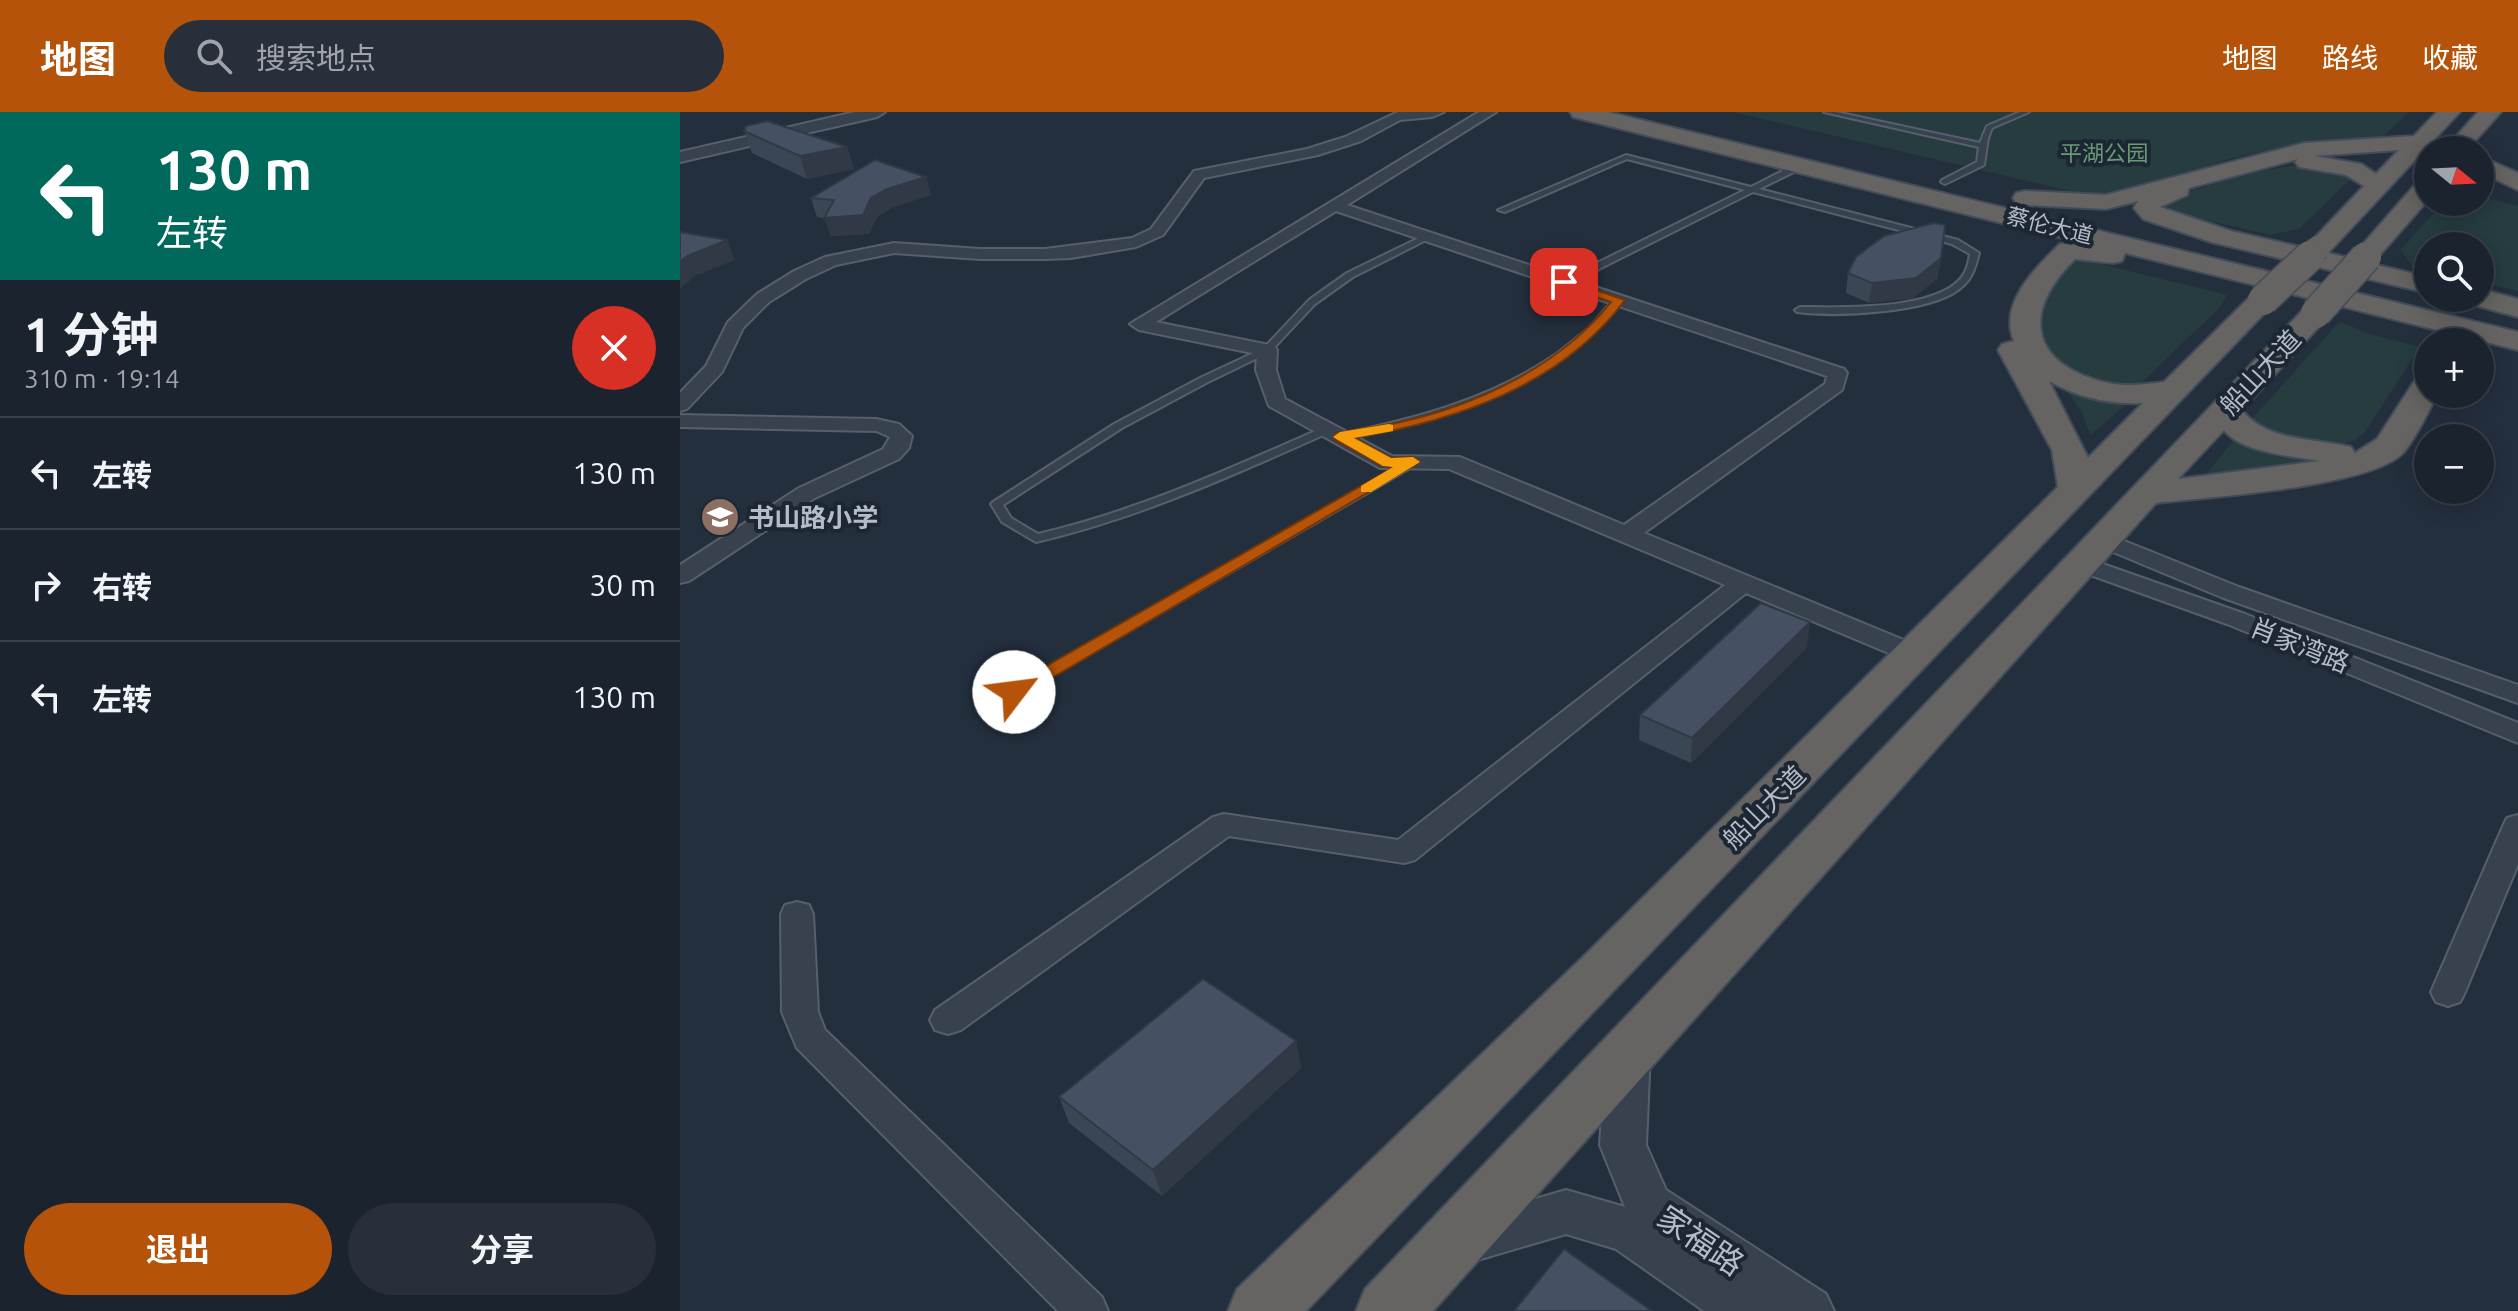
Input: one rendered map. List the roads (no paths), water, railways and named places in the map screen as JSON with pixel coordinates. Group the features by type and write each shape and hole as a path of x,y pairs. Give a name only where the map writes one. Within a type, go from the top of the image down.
{"highway":[{"name":"蔡伦大道","path":"1581,112 2518,341"},
{"name":"蔡伦大道","path":"1656,112 1962,193 2414,293"},
{"path":"2426,136 2449,112"},
{"path":"2469,136 2490,112"},
{"path":"2025,198 2106,202 2304,150 2414,142"},
{"path":"2224,237 2152,214 2147,208 2150,201 2264,165 2287,162 2353,169 2378,185 2414,148"},
{"path":"2494,170 2518,183"},
{"name":"船山大道","path":"1261,1311 2378,185"},
{"path":"1892,187 1962,193 2165,265 2414,337"},
{"name":"蔡伦大道","path":"1962,193 2025,198 2224,237 2414,282"},
{"path":"1962,193 2043,242 2044,249 2010,306 2006,323 2013,350 2069,450 2076,489"},
{"path":"2494,196 2518,202"},
{"name":"船山大道","path":"1389,1311 2091,551 2225,409 2328,310 2366,257 2414,203"},
{"path":"2165,265 2069,250 2046,268 2025,307 2023,328 2030,349 2044,364 2074,381 2106,392 2134,394 2173,391"},
{"path":"2494,300 2518,305"},
{"path":"2328,310 2518,351"},
{"path":"2493,312 2518,318"},
{"path":"2494,350 2518,351"},
{"path":"2225,409 2239,428 2268,442 2336,454 2354,453 2367,447 2414,375"},
{"path":"2145,494 2332,470 2374,458 2390,446 2414,407"}],"street":[{"path":"680,155 867,112"},
{"path":"680,155 877,112"},
{"path":"680,405 715,368 735,326 763,298 800,275 831,261 894,248 980,254 1045,254 1071,253 1136,242 1157,232 1199,174 1268,165 1299,157 1354,139 1397,115 1423,116 1437,112"},
{"path":"1489,112 1139,324 1267,350 1266,370 1276,402 1388,463 1452,462 1914,654"},
{"path":"1333,205 1837,373 1835,386 1626,535"},
{"path":"680,421 876,425 892,428 901,436 898,448 891,454 807,493 680,576"},
{"path":"2091,551 2230,592 2518,694"},
{"name":"肖家湾路","path":"2091,551 2236,619 2518,734"},
{"path":"948,1020 1224,825 1404,852 1743,583"},
{"path":"2448,992 2518,826"},
{"path":"797,914 800,1012 810,1038 1087,1311"},
{"name":"家福路","path":"1628,1051 1623,1145 1648,1205 1808,1311"},
{"name":"家福路","path":"1452,1244 1566,1212 1630,1231 1747,1311"}],"lane":[{"path":"1827,112 1983,146"},
{"path":"1962,193 1981,163 1989,127 2026,112"},
{"path":"1502,210 1626,157 1955,242 1975,253 1975,265 1957,287 1931,301 1901,307 1800,310"},
{"path":"1592,269 1801,165"},
{"path":"1428,237 1350,275 1312,302 1267,350 1118,426 1021,486 997,504 1006,520 1036,538 1064,533 1190,490 1333,433 1401,426 1494,395 1539,372 1575,348 1619,300"},
{"path":"988,707 1413,462"}],"place":[{"name":"书山路小学","path":"720,517"}],"park label":[{"name":"平湖公园","path":"2104,152"}]}
